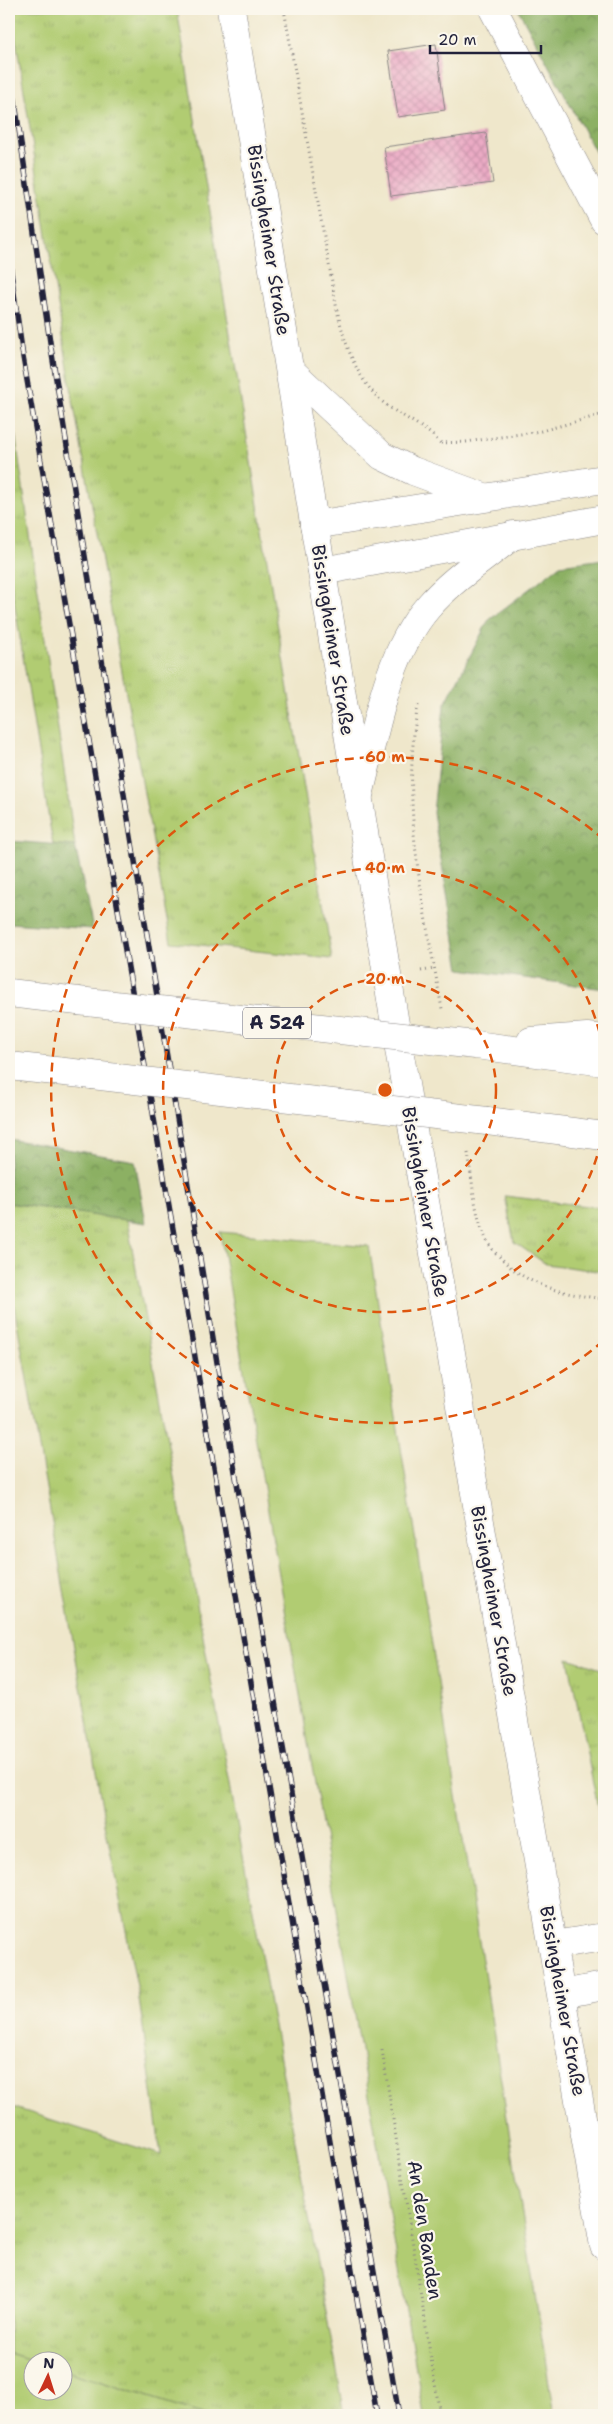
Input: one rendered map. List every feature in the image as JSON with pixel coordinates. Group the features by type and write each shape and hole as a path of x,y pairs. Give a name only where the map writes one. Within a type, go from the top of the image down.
{"main road":[{"name":"Bissingheimer Straße","path":"231,9 402,1064 604,2246"},
{"path":"493,9 604,220"},
{"path":"290,370 382,456 414,471 487,499"},
{"path":"314,525 604,479"},
{"path":"322,571 604,519"},
{"path":"359,795 387,686 407,639 428,607 462,576 513,535"},
{"name":"A 524","path":"9,993 476,1045 604,1062"},
{"path":"476,1045 587,1037 604,1039"},
{"path":"9,1066 604,1136"},
{"path":"554,1945 604,1937"},
{"path":"562,1994 604,1986"},
{"path":"598,2203 604,2174"}],"path":[{"path":"441,444 541,431 604,414"},
{"name":"An den Banden","path":"382,2050 440,2415"}],"green space":[{"path":"11,9 177,9 332,959 171,942 74,406"},
{"path":"518,9 604,9 604,168"},
{"path":"9,391 75,846 53,845 9,569"},
{"path":"604,559 604,989 460,969 433,813 444,706 488,621 560,565"},
{"path":"9,841 75,846 93,929 9,923"},
{"path":"9,1139 135,1161 146,1223 9,1203"},
{"path":"505,1196 604,1208 604,1272 546,1264 514,1242"},
{"path":"9,1203 127,1220 345,2415 206,2415 72,2373 72,2352 22,2352 22,2357 9,2353 9,2106 161,2155 138,1992 106,1829 9,1277"},
{"path":"220,1232 369,1246 554,2415 424,2415"},
{"path":"568,1658 604,1670 604,1838"},
{"path":"9,2353 22,2357 22,2402 72,2402 72,2373 206,2415 9,2415"}],"building":[{"path":"436,44 445,110 398,117 388,51"},
{"path":"486,133 493,183 391,196 384,147"}],"railway":[{"path":"9,61 50,342 232,1454 399,2415"},
{"path":"9,258 23,357 377,2415"}]}
